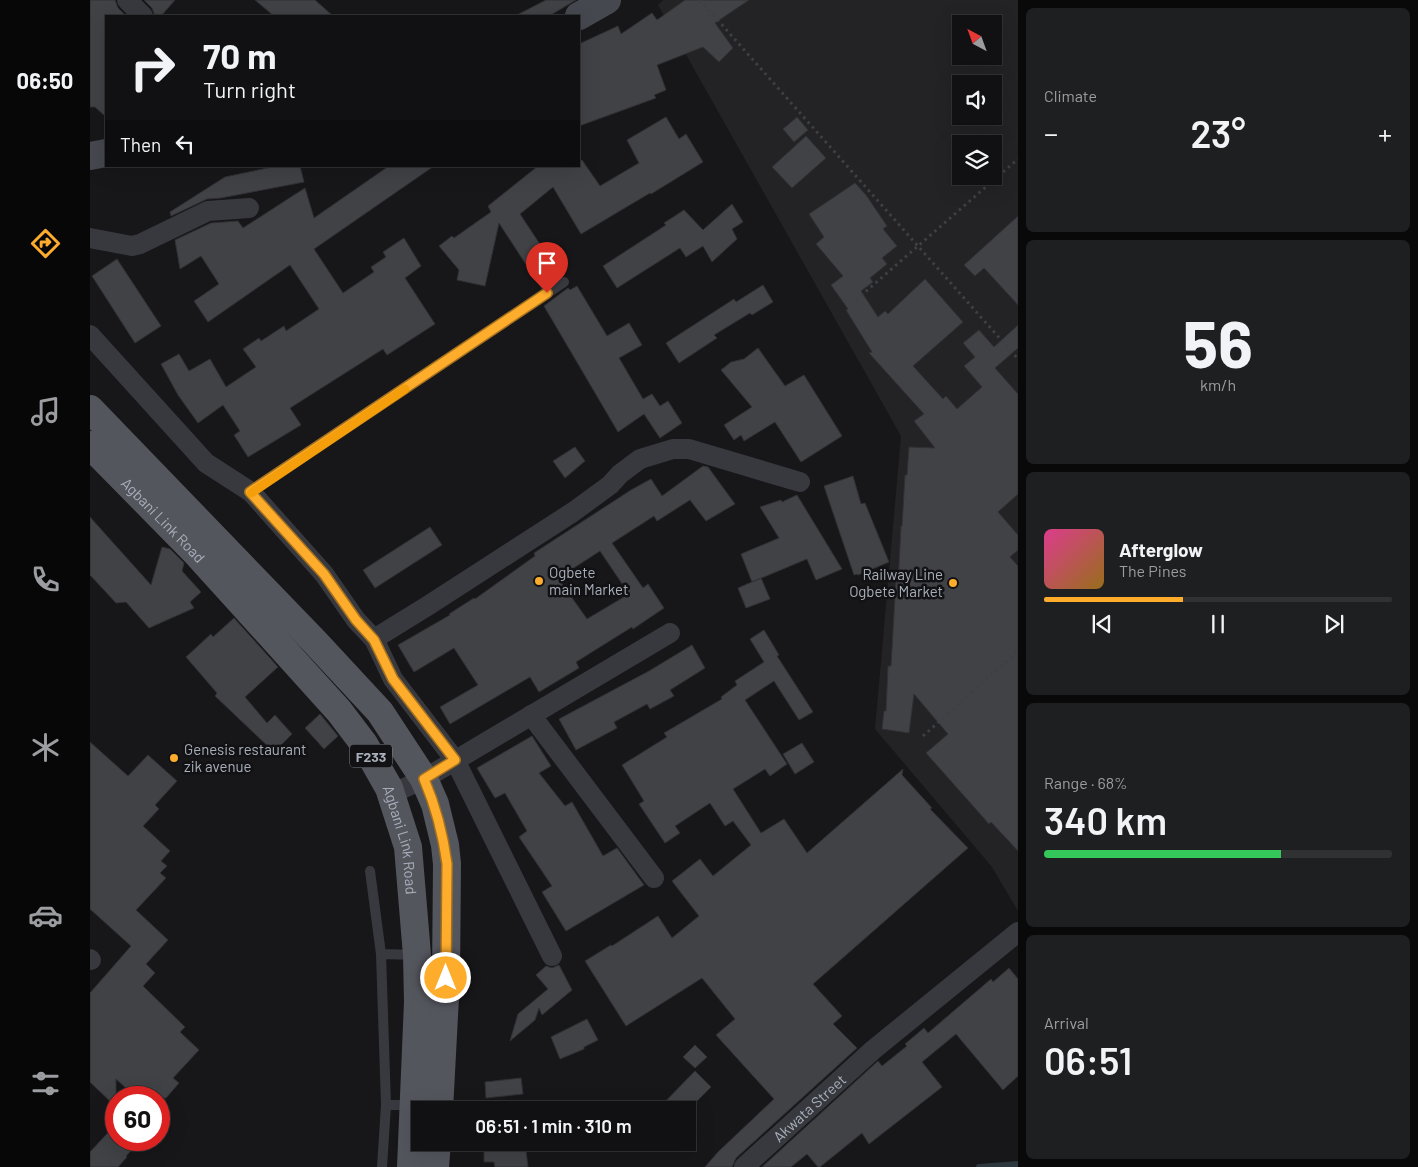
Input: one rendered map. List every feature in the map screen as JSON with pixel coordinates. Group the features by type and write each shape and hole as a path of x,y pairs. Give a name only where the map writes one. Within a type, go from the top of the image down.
{"main road":[{"name":"Agbani Link Road","path":"90,409 380,712 424,779 438,816 445,845 447,864 446,978 427,1101"},
{"name":"Agbani Link Road","path":"90,445 198,555 339,711 364,744 391,794 408,848 417,955 418,1002 426,1101"},
{"name":"Agbani Link Road","path":"411,1167 415,1151"},
{"path":"435,1167 436,1151"}],"street":[{"path":"127,0 142,15"},
{"path":"580,15 607,0"},
{"path":"90,156 105,153"},
{"path":"90,238 132,246 140,244 208,211 249,208"},
{"path":"90,335 206,463 250,492 324,574 356,620 374,640 393,679 455,760 552,956"},
{"path":"374,640 581,506 610,485 620,474 640,459 674,449 689,449 800,482"},
{"path":"391,794 424,779 670,633"},
{"path":"532,715 654,878"},
{"name":"Akwata Street","path":"744,1167 873,1050 1018,932"}],"lane":[{"path":"250,492 564,282"},
{"path":"370,871 380,954 386,1105 382,1167"},
{"path":"380,954 417,955"},
{"path":"386,1105 411,1106"}],"path":[{"path":"700,0 1018,359"},
{"path":"856,300 1018,159"},
{"path":"923,736 1018,651"}],"shaded area":[{"name":"Railway Line Ogbete Market","path":"663,0 1018,0 1018,911 992,867 875,729 901,436 658,5"}],"building":[{"path":"90,0 115,0 118,8 125,15 105,15 105,116 95,107 90,107"},
{"path":"144,0 175,0 162,15 155,15 152,8"},
{"path":"255,0 315,0 332,15 273,15"},
{"path":"546,0 576,0 551,15 517,15"},
{"path":"685,0 749,0 715,23 733,48 719,62 703,47 657,65 666,90 654,95 656,98 580,126 580,44 618,26 621,34 652,13 657,20"},
{"path":"666,117 679,139 686,134 703,162 581,234 553,187 520,214 561,276 542,289 499,223 485,286 457,280 459,270 439,246 452,236 454,238 491,212 488,206 537,167 580,167 580,161 582,160 600,186 639,163 627,140"},
{"path":"797,117 808,130 794,142 783,129"},
{"path":"806,136 826,158 792,188 772,167"},
{"path":"272,167 300,167 304,182 207,199 171,216 170,212 225,177"},
{"path":"388,167 433,167 314,249 343,293 374,272 371,267 386,257 383,252 404,238 421,266 405,278 435,324 387,355 383,349 290,408 301,425 248,457 234,435 240,431 223,405 198,423 178,395 161,364 179,354 189,371 210,359 226,387 256,367 243,349 259,338 261,341 284,326 286,331 319,309 290,265 208,322 194,301 219,284 201,256 180,269 175,240 211,223 238,221 243,228 305,188 314,218"},
{"path":"855,183 866,195 887,226 883,229 897,246 882,258 887,264 870,278 873,282 861,291 878,317 885,311 888,314 925,279 963,322 913,366 943,399 946,396 957,409 982,387 964,366 975,357 963,343 979,330 994,347 1018,325 1018,348 995,368 1018,394 1018,494 998,512 1018,535 1018,550 1010,557 1018,566 1018,851 991,822 989,824 926,753 948,734 914,694 909,733 882,729 884,711 886,711 888,666 891,666 896,580 898,585 905,475 907,475 909,447 935,448 914,421 924,414 869,353 872,352 846,310 848,309 831,285 843,276 816,244 824,237 809,214"},
{"path":"732,204 743,222 732,229 737,239 712,262 703,246 686,257 680,248 617,288 603,266 666,225 664,223 684,210 703,230"},
{"path":"1018,216 1018,305 984,268 975,276 964,265"},
{"path":"117,259 161,326 135,343 92,276"},
{"path":"763,285 773,302 752,315 750,313 714,335 717,338 679,363 666,343 734,299 736,302"},
{"path":"577,286 607,336 629,323 642,345 619,358 643,399 652,394 660,406 668,401 682,423 660,438 644,414 618,432 544,306 568,288 570,290"},
{"path":"758,348 785,386 804,375 842,436 801,462 775,422 744,441 741,435 734,440 724,425 752,407 721,370 731,362 744,359"},
{"path":"575,447 585,461 565,478 553,461"},
{"path":"703,466 708,467 735,504 706,521 690,500 657,521 654,516 612,543 643,588 648,584 664,608 633,629 632,627 576,662 579,668 539,692 530,677 450,724 440,707 478,685 454,648 414,672 398,645 475,599 535,556 534,553 631,490 651,479 662,496","holes":["600,551 629,594 587,619 558,578"]},
{"path":"853,476 861,504 865,503 889,562 858,575 854,575 824,486"},
{"path":"797,495 842,569 816,580 807,559 752,582 741,554 779,538 760,507 781,500 782,502"},
{"path":"90,517 151,585 162,547 170,549 184,563 182,571 201,592 190,602 194,608 149,628 126,602 116,603 90,575"},
{"path":"430,527 442,545 375,588 363,570"},
{"path":"761,578 770,599 746,608 738,588"},
{"path":"234,618 278,667 245,697 267,723 275,715 292,734 274,752 215,696 217,693 186,657 211,634 213,637"},
{"path":"764,630 779,655 777,656 813,712 799,720 774,681 745,700 787,764 770,776 765,769 733,789 761,833 784,819 807,853 903,769 902,775 932,808 930,809 968,848 813,984 842,1016 833,1024 857,1048 736,1158 732,1167 705,1167 718,1152 774,1099 716,1035 735,1019 702,978 626,1026 585,961 658,916 672,938 699,916 672,881 700,859 713,876 751,845 733,821 725,826 710,803 675,826 680,833 665,843 639,804 644,801 622,765 667,737 664,733 722,699 721,697 737,685 735,681 764,662 750,639"},
{"path":"692,645 705,668 670,690 674,696 650,709 647,704 614,722 617,728 576,750 559,719 649,671"},
{"path":"320,714 338,736 324,749 305,728"},
{"path":"532,736 551,766 539,773 565,806 572,802 603,856 617,848 644,885 566,931 542,892 552,886 519,837 527,831 505,793 495,798 477,768"},
{"path":"90,742 128,776 148,755 177,781 155,805 159,809 143,826 170,851 161,861 167,866 160,873 166,878 136,910 168,940 146,964 155,973 143,986 185,1027 180,1032 199,1050 173,1078 179,1083 170,1093 170,1086 124,1086 116,1079 116,1086 105,1086 105,1096 90,1082 90,993 131,946 90,909"},
{"path":"802,743 814,762 795,774 783,754"},
{"path":"559,965 572,990 542,1015 539,1008 535,1020 510,1041 518,1014 548,989 536,975 546,966 552,968"},
{"path":"1009,968 1018,979 1018,1076 1003,1090 956,1034 922,1062 942,1087 869,1144 862,1133 820,1167 807,1154 791,1167 762,1167 878,1061 882,1066 907,1046 905,1044 924,1028 928,1033 991,979 993,982"},
{"path":"587,1019 598,1040 584,1047 584,1049 560,1059 551,1037"},
{"path":"695,1045 707,1057 695,1068 683,1057"},
{"path":"695,1071 711,1087 696,1102 666,1101"},
{"path":"521,1078 523,1094 486,1098 485,1082"},
{"path":"105,1136 105,1151 131,1151 118,1167 90,1167 90,1152"},
{"path":"484,1151 526,1151 528,1167 495,1167 494,1162 484,1162"}],"waterway":[{"path":"979,1167 1018,1164"}],"slow traffic":[{"path":"251,493 405,389"}],"place":[{"name":"Ogbete main Market","path":"539,581"},
{"name":"Railway Line Ogbete Market","path":"953,583"},
{"name":"Genesis restaurant zik avenue","path":"174,758"}],"route":[{"path":"446,978 447,864 445,845 435,804 424,779 455,760 393,679 374,640 356,620 324,574 250,492 547,293"}]}
